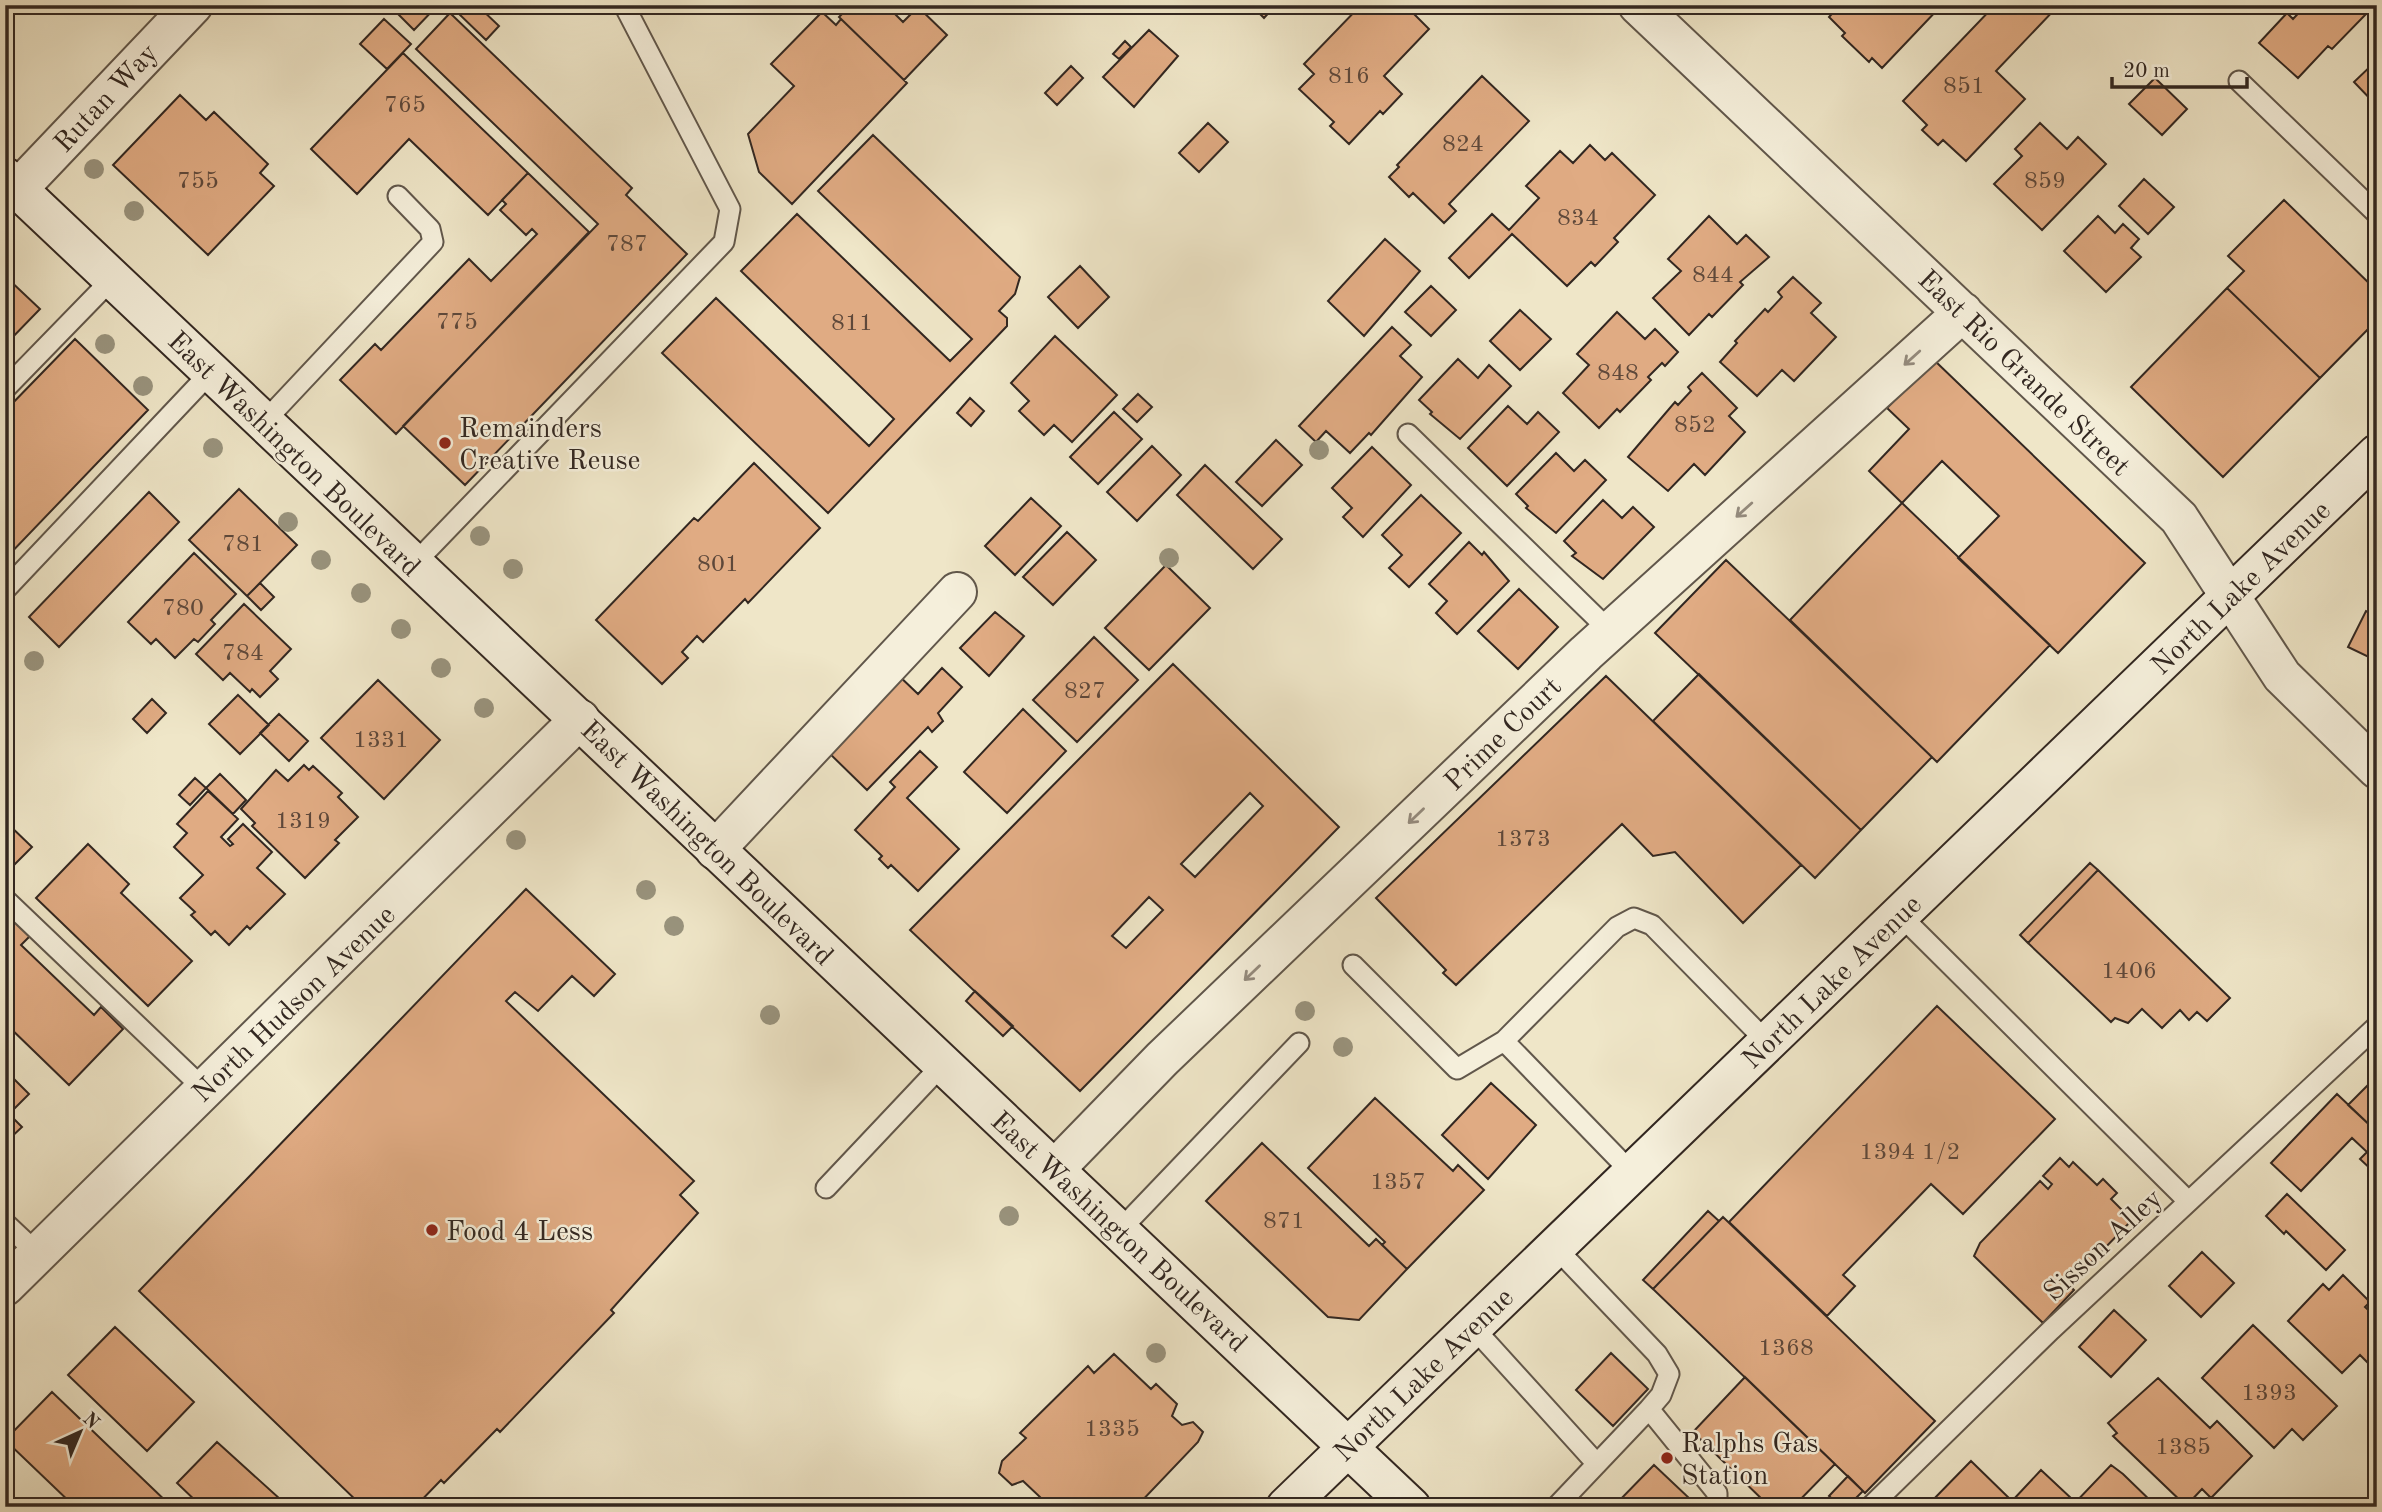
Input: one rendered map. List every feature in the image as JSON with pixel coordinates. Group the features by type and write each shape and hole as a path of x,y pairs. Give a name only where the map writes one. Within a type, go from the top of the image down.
{"street":[{"name":"Rutan Way","path":"12,183 193,5"},
{"name":"East Rio Grande Street","path":"1638,5 2179,518 2282,676 2377,769"},
{"name":"East Washington Boulevard","path":"12,183 1411,1507"},
{"name":"Prime Court","path":"1055,1169 1162,1059 1610,631 1963,312"},
{"name":"North Lake Avenue","path":"1286,1507 1471,1325 2377,454"},
{"path":"715,850 957,592"},
{"name":"North Hudson Avenue","path":"5,1286 580,719"}],"lane":[{"path":"413,565 724,242 730,209 624,5"},
{"path":"2239,81 2377,214"},
{"path":"263,422 433,242 430,229 398,196"},
{"path":"5,389 112,279"},
{"path":"5,590 211,373"},
{"path":"1408,435 1610,631"},
{"path":"5,899 205,1090"},
{"path":"1900,915 2188,1201"},
{"path":"1353,965 1457,1069 1504,1041 1617,927 1634,918 1652,925 1767,1042"},
{"name":"Sisson Alley","path":"1870,1507 2188,1201 2377,1026"},
{"path":"1504,1041 1632,1173"},
{"path":"1120,1230 1299,1043"},
{"path":"826,1188 943,1064"},
{"path":"5,1223 38,1254"},
{"path":"1555,1247 1657,1354 1669,1374 1661,1395 1556,1507"},
{"path":"1471,1325 1597,1464"},
{"path":"1649,1409 1717,1493 1717,1507"}],"building":[{"path":"5,5 15,5 5,16"},
{"path":"389,5 438,5 414,30"},
{"path":"465,5 477,5 499,26 486,40 458,13"},
{"path":"851,5 886,5 903,22 918,7 947,35 904,80 839,17"},
{"path":"1251,5 1276,5 1264,18"},
{"path":"1361,5 1405,5 1429,29 1384,76 1402,94 1383,114 1380,111 1349,144 1330,126 1334,122 1299,89 1314,74 1304,64"},
{"path":"1840,5 1940,7 1882,68 1872,58 1869,62 1842,36 1845,33 1829,17"},
{"path":"1995,5 2058,6 1996,71 2025,99 1966,161 1943,140 1938,145 1922,130 1927,125 1903,101"},
{"path":"2306,5 2363,5 2369,11 2332,49 2328,46 2298,78 2259,43 2287,13 2293,19"},
{"path":"822,12 836,25 841,19 907,83 792,204 759,172 748,134 794,86 771,64"},
{"path":"450,13 632,188 626,195 687,254 465,485 403,426 598,224 416,49"},
{"path":"384,19 411,44 387,69 360,44"},
{"path":"1149,30 1178,56 1134,107 1103,77"},
{"path":"1125,41 1131,47 1119,59 1113,54"},
{"path":"403,53 528,173 488,215 409,139 357,194 311,149"},
{"path":"2377,60 2377,106 2354,82"},
{"path":"1071,66 1083,78 1057,105 1045,93"},
{"path":"1482,76 1529,121 1449,204 1456,211 1444,223 1413,193 1409,197 1389,177 1399,167 1397,165"},
{"path":"2155,78 2187,109 2162,135 2129,104"},
{"path":"180,95 206,120 214,112 268,164 260,173 274,186 208,255 113,165"},
{"path":"1208,123 1228,142 1199,172 1179,153"},
{"path":"2040,123 2067,149 2078,137 2106,164 2042,230 1994,184 2022,156 2015,149"},
{"path":"873,135 1020,277 1015,294 999,311 1007,318 1007,326 828,513 662,353 716,298 869,446 894,419 741,271 797,214 950,361 972,339 818,191"},
{"path":"1590,145 1605,160 1612,153 1655,195 1614,238 1618,242 1595,266 1591,262 1567,286 1512,234 1469,278 1449,258 1492,214 1509,230 1539,198 1526,186 1560,151 1573,163"},
{"path":"528,173 589,232 396,434 340,380 375,344 381,350 469,259 491,281 537,234 532,229 526,235 500,210 506,204 502,200"},
{"path":"2144,179 2174,207 2148,234 2119,206"},
{"path":"2284,200 2377,291 2377,320 2320,378 2227,288 2244,271 2228,256"},
{"path":"1709,216 1737,244 1746,235 1769,257 1740,282 1743,285 1712,317 1709,314 1689,335 1653,298 1681,271 1668,259"},
{"path":"2098,216 2115,233 2123,224 2139,239 2131,248 2141,257 2106,292 2064,251"},
{"path":"1385,239 1420,271 1364,336 1328,301"},
{"path":"1080,266 1109,297 1078,328 1048,297"},
{"path":"5,276 40,309 5,345"},
{"path":"1793,277 1821,303 1811,313 1836,337 1794,381 1782,370 1757,396 1720,362 1737,343 1735,341 1765,309 1768,312 1782,297 1778,292"},
{"path":"1431,286 1456,310 1431,336 1405,312"},
{"path":"2227,288 2320,378 2223,477 2131,387"},
{"path":"1520,310 1551,339 1520,370 1490,341"},
{"path":"1617,312 1645,339 1655,329 1678,352 1665,366 1662,363 1648,377 1651,380 1620,412 1617,409 1599,428 1563,393 1589,365 1577,354"},
{"path":"1392,327 1411,345 1400,356 1422,377 1371,435 1369,433 1350,453 1326,431 1316,442 1299,426"},
{"path":"1055,336 1117,395 1072,442 1054,425 1044,435 1019,411 1029,401 1011,383"},
{"path":"75,339 148,410 5,559 5,411"},
{"path":"1458,359 1478,378 1489,365 1511,386 1460,439 1430,414 1432,412 1419,400"},
{"path":"1934,360 2145,563 2058,653 1958,558 1999,516 1942,461 1902,503 1869,471 1909,429 1887,408"},
{"path":"1702,373 1737,408 1729,416 1745,432 1705,475 1694,464 1668,491 1628,457 1675,402 1678,405 1691,391 1688,387"},
{"path":"1138,394 1152,407 1137,422 1123,409"},
{"path":"970,398 984,411 971,426 957,413"},
{"path":"1508,406 1527,424 1538,412 1559,432 1507,486 1468,448"},
{"path":"1114,412 1142,439 1098,484 1070,457"},
{"path":"1276,440 1302,465 1262,506 1236,482"},
{"path":"1152,446 1181,475 1137,521 1107,492"},
{"path":"1372,447 1411,485 1363,537 1343,517 1352,508 1332,488"},
{"path":"1556,453 1574,471 1585,460 1606,480 1556,533 1526,508 1528,506 1516,494"},
{"path":"754,463 820,528 748,603 745,599 703,642 697,636 682,652 688,658 662,684 596,620 694,518 698,521"},
{"path":"1205,465 1282,539 1253,569 1177,495"},
{"path":"239,489 297,545 247,596 189,540"},
{"path":"149,492 179,522 59,647 29,617"},
{"path":"1421,495 1461,533 1409,587 1389,568 1402,555 1382,535"},
{"path":"1031,498 1061,526 1015,575 985,546"},
{"path":"1603,500 1622,518 1633,507 1654,527 1603,579 1572,556 1576,553 1564,541"},
{"path":"1902,503 2050,645 1937,762 1790,620"},
{"path":"1067,532 1096,560 1053,605 1023,577"},
{"path":"1469,542 1482,555 1484,552 1509,581 1457,634 1436,613 1447,601 1429,584"},
{"path":"194,553 236,594 211,620 215,624 198,642 194,639 175,658 156,639 151,644 128,622"},
{"path":"1726,560 1932,757 1861,830 1655,633"},
{"path":"1166,565 1210,608 1149,670 1105,628"},
{"path":"260,583 274,597 261,610 247,596"},
{"path":"1519,589 1558,627 1518,669 1478,631"},
{"path":"244,604 291,649 270,671 278,679 260,697 252,689 250,692 230,673 223,680 196,654"},
{"path":"2377,606 2377,661 2348,647 2366,611 2370,613"},
{"path":"995,612 1024,636 989,676 960,648"},
{"path":"1094,637 1138,680 1077,742 1033,700"},
{"path":"1173,664 1339,827 1080,1091 910,930","holes":["1250,793 1263,806 1195,877 1181,864","1149,897 1163,910 1126,948 1112,936"]},
{"path":"942,668 962,687 938,713 943,721 932,732 928,727 867,790 824,748 896,673 918,694"},
{"path":"1699,674 1861,830 1815,878 1653,721"},
{"path":"1606,676 1801,865 1743,923 1675,852 1653,856 1622,824 1456,985 1443,973 1446,970 1376,898"},
{"path":"378,680 440,740 384,799 321,738"},
{"path":"238,695 269,725 240,754 209,724"},
{"path":"152,699 166,713 147,733 133,719"},
{"path":"1023,709 1066,751 1007,813 964,772"},
{"path":"279,714 308,741 289,761 260,733"},
{"path":"920,751 937,767 907,798 959,849 918,891 891,865 888,868 879,859 882,856 855,830 895,787 890,782"},
{"path":"304,765 309,770 313,766 342,793 338,797 358,817 335,840 339,843 305,878 252,826 255,823 241,809 276,770 288,781"},
{"path":"220,774 246,800 233,814 206,788"},
{"path":"195,778 206,788 190,805 179,795"},
{"path":"208,791 238,819 221,837 230,846 233,844 228,839 243,824 272,852 257,868 285,894 250,929 247,926 229,945 215,931 211,935 191,915 195,912 180,898 203,875 174,847 187,833 177,824"},
{"path":"5,821 32,847 5,874"},
{"path":"88,844 129,884 121,893 192,961 148,1006 36,898"},
{"path":"2090,863 2098,870 2028,943 2020,935"},
{"path":"2098,870 2230,998 2207,1021 2197,1012 2189,1020 2180,1010 2162,1028 2142,1009 2128,1023 2115,1018 2111,1022 2028,943"},
{"path":"526,889 615,974 594,996 572,976 538,1011 515,992 506,1001 694,1181 680,1195 698,1213 611,1310 614,1313 500,1432 497,1429 444,1483 441,1480 415,1507 389,1504 363,1507 139,1291"},
{"path":"5,911 31,935 21,945 94,1015 101,1007 123,1029 69,1085 5,1023"},
{"path":"975,991 1013,1026 1003,1036 966,1001"},
{"path":"1937,1006 2055,1119 1963,1214 1931,1184 1843,1275 1855,1286 1827,1316 1729,1222"},
{"path":"5,1070 29,1094 9,1114 22,1127 5,1143"},
{"path":"2377,1076 2377,1132 2348,1105"},
{"path":"1491,1083 1536,1125 1488,1179 1442,1135"},
{"path":"2337,1094 2377,1132 2377,1175 2360,1159 2367,1152 2352,1138 2301,1191 2271,1163"},
{"path":"1375,1098 1453,1171 1458,1165 1484,1190 1407,1269 1382,1245 1385,1242 1308,1168"},
{"path":"1262,1143 1369,1246 1376,1239 1407,1269 1359,1320 1328,1317 1206,1201"},
{"path":"2060,1158 2069,1167 2073,1162 2097,1185 2103,1179 2117,1193 2111,1199 2132,1220 2069,1285 2074,1290 2043,1323 1974,1256 1980,1243 2040,1181 2048,1189 2052,1184 2043,1176"},
{"path":"2287,1194 2345,1250 2326,1270 2286,1231 2284,1234 2266,1216"},
{"path":"1708,1211 1719,1221 1653,1289 1643,1280"},
{"path":"1723,1217 1935,1421 1865,1493 1653,1289"},
{"path":"2202,1252 2234,1283 2201,1317 2169,1286"},
{"path":"2343,1275 2370,1302 2365,1307 2377,1318 2377,1362 2372,1367 2360,1355 2342,1373 2288,1321 2323,1284 2329,1290"},
{"path":"2114,1310 2146,1340 2111,1377 2079,1347"},
{"path":"2253,1325 2337,1406 2303,1440 2292,1429 2274,1448 2202,1378"},
{"path":"115,1327 194,1402 147,1451 68,1375"},
{"path":"1611,1353 1648,1389 1613,1426 1576,1390"},
{"path":"1114,1354 1151,1389 1156,1384 1177,1404 1172,1416 1182,1425 1193,1422 1203,1432 1198,1442 1136,1507 1035,1507 1033,1505 1040,1497 1023,1481 1012,1485 999,1473 1002,1461 1026,1438 1020,1433 1088,1366 1094,1373"},
{"path":"1745,1377 1835,1464 1793,1507 1770,1507 1693,1432"},
{"path":"2158,1378 2210,1428 2217,1421 2252,1456 2211,1498 2202,1489 2186,1506 2113,1436 2117,1433 2108,1423"},
{"path":"52,1392 172,1507 75,1507 5,1440"},
{"path":"217,1442 280,1499 278,1501 284,1507 202,1507 177,1483"},
{"path":"1971,1461 2012,1501 2018,1507 1926,1507"},
{"path":"1654,1465 1689,1498 1681,1507 1613,1507"},
{"path":"2111,1465 2123,1474 2157,1507 2071,1507"},
{"path":"2041,1470 2072,1499 2064,1507 2018,1507 2012,1501"},
{"path":"1848,1476 1863,1491 1847,1507 1841,1507 1829,1496"}],"place":[{"name":"Remainders Creative Reuse","path":"445,443"},
{"name":"Food 4 Less","path":"432,1230"},
{"name":"Ralphs Gas Station","path":"1667,1458"}]}
